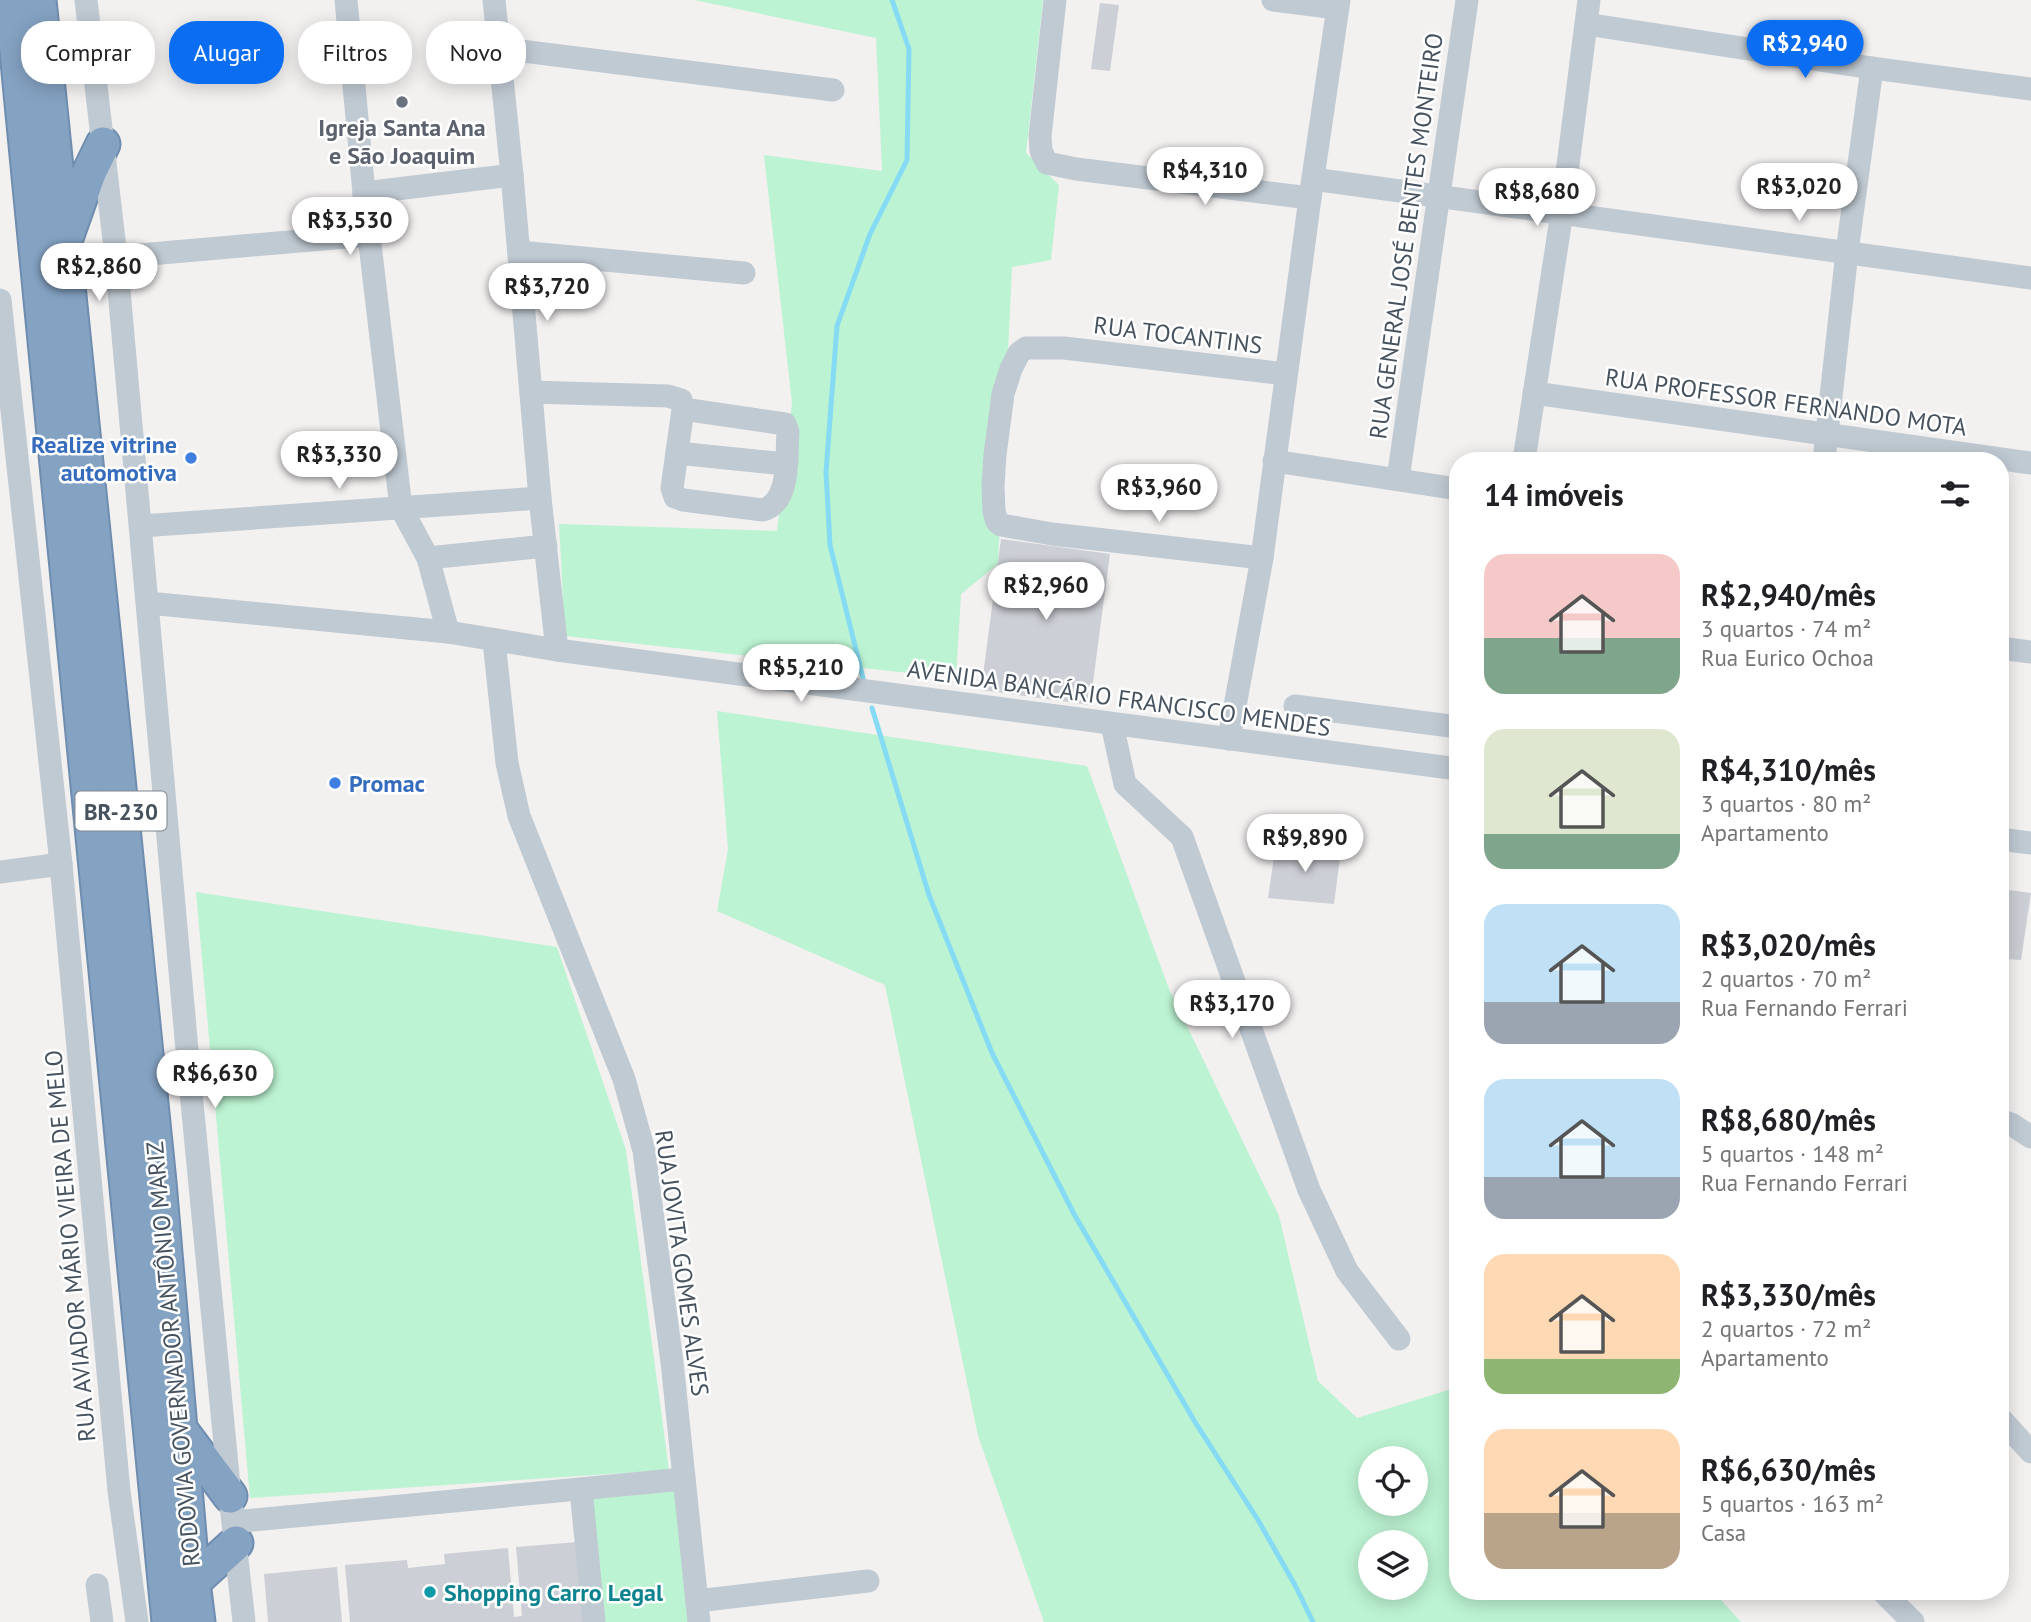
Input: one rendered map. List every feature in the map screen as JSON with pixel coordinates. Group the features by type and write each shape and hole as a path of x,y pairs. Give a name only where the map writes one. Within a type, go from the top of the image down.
{"highway":[{"name":"RODOVIA GOVERNADOR ANTÔNIO MARIZ","path":"12,0 169,1622"},
{"name":"RODOVIA GOVERNADOR ANTÔNIO MARIZ","path":"39,0 156,1154 198,1622"},
{"path":"64,244 79,199 103,144"},
{"path":"180,1429 233,1521 193,1582"}],"street":[{"path":"86,0 116,257 244,1622"},
{"path":"346,0 364,193 401,508 428,558 448,632"},
{"path":"494,0 496,21"},
{"path":"1055,0 1040,136 1041,151 1047,163 1076,169 1311,189 1438,195 2031,278"},
{"path":"1228,739 1262,558 1338,4 1273,0"},
{"name":"RUA GENERAL JOSÉ BENTES MONTEIRO","path":"1398,479 1468,0"},
{"path":"1525,452 1562,212 1589,0"},
{"path":"1586,24 1872,68 2031,89"},
{"path":"526,52 833,90"},
{"path":"1825,452 1847,252 1872,68"},
{"path":"502,84 540,498 557,650"},
{"path":"364,193 512,175"},
{"path":"116,257 369,235"},
{"path":"519,252 744,273"},
{"name":"RUA AVIADOR MÁRIO VIEIRA DE MELO","path":"0,300 61,864 118,1477 136,1622"},
{"name":"RUA TOCANTINS","path":"1262,558 1052,534 997,522 994,511 995,456 1003,394 1011,369 1019,354 1026,348 1064,348 1286,374"},
{"path":"531,393 668,396 681,400 683,409 672,488 675,497 763,510 771,508 778,501 784,485 788,432 785,424 683,409"},
{"name":"RUA PROFESSOR FERNANDO MOTA","path":"1534,393 1951,452"},
{"path":"677,453 785,464"},
{"name":"RUA PROFESSOR FERNANDO MOTA","path":"2009,460 2031,463"},
{"path":"1274,461 1449,488"},
{"path":"141,526 540,498"},
{"path":"428,558 546,546"},
{"name":"AVENIDA BANCÁRIO FRANCISCO MENDES","path":"148,603 448,632 557,650 1449,768"},
{"name":"RUA JOVITA GOMES ALVES","path":"494,641 507,763 519,816 624,1079 644,1151 672,1362 698,1612"},
{"path":"2009,649 2031,652"},
{"path":"1295,706 1449,726"},
{"path":"1112,723 1125,784 1182,837 1309,1190 1347,1271 1399,1339"},
{"path":"2009,840 2031,843"},
{"path":"0,872 61,864"},
{"path":"2009,1123 2031,1137"},
{"path":"2009,1428 2031,1452"},
{"path":"233,1521 684,1479"},
{"path":"581,1490 594,1622"},
{"path":"698,1612 868,1581"},
{"path":"97,1585 102,1622"},
{"path":"1891,1600 1913,1622"}],"green space":[{"path":"694,0 1043,0 1026,153 1059,185 1051,260 1012,267 998,564 961,594 956,678 565,636 559,524 777,531 792,403 764,155 882,171 876,38"},
{"path":"717,711 1087,766 1169,989 1279,1216 1318,1381 1357,1418 1449,1390 1449,1600 1721,1600 1741,1622 1044,1622 978,1436 885,985 717,911 728,849"},
{"path":"196,892 557,947 626,1150 669,1470 250,1498"},
{"path":"677,1488 690,1622 603,1622 591,1496"}],"building":[{"path":"1100,3 1119,5 1110,71 1091,69"},
{"path":"1001,539 1110,554 1090,705 981,690"},
{"path":"1276,843 1341,851 1334,904 1268,898"},
{"path":"2009,890 2031,893 2021,960 2009,959"},
{"name":"Shopping Carro Legal","path":"578,1542 586,1622 350,1622 345,1565 407,1560 408,1568 445,1564 444,1554 508,1548 514,1617 522,1616 516,1547"},
{"path":"337,1567 342,1622 268,1622 264,1574"}],"waterway":[{"path":"864,682 830,545 826,472 837,326 870,234 907,160 909,49 892,0"},
{"path":"872,708 929,895 992,1053 1074,1214 1195,1422 1258,1520 1313,1622"}],"place":[{"name":"Igreja Santa Ana e São Joaquim","path":"402,102"},
{"name":"Realize vitrine automotiva","path":"191,458"},
{"name":"Promac","path":"335,783"},
{"name":"Shopping Carro Legal","path":"430,1592"}]}
